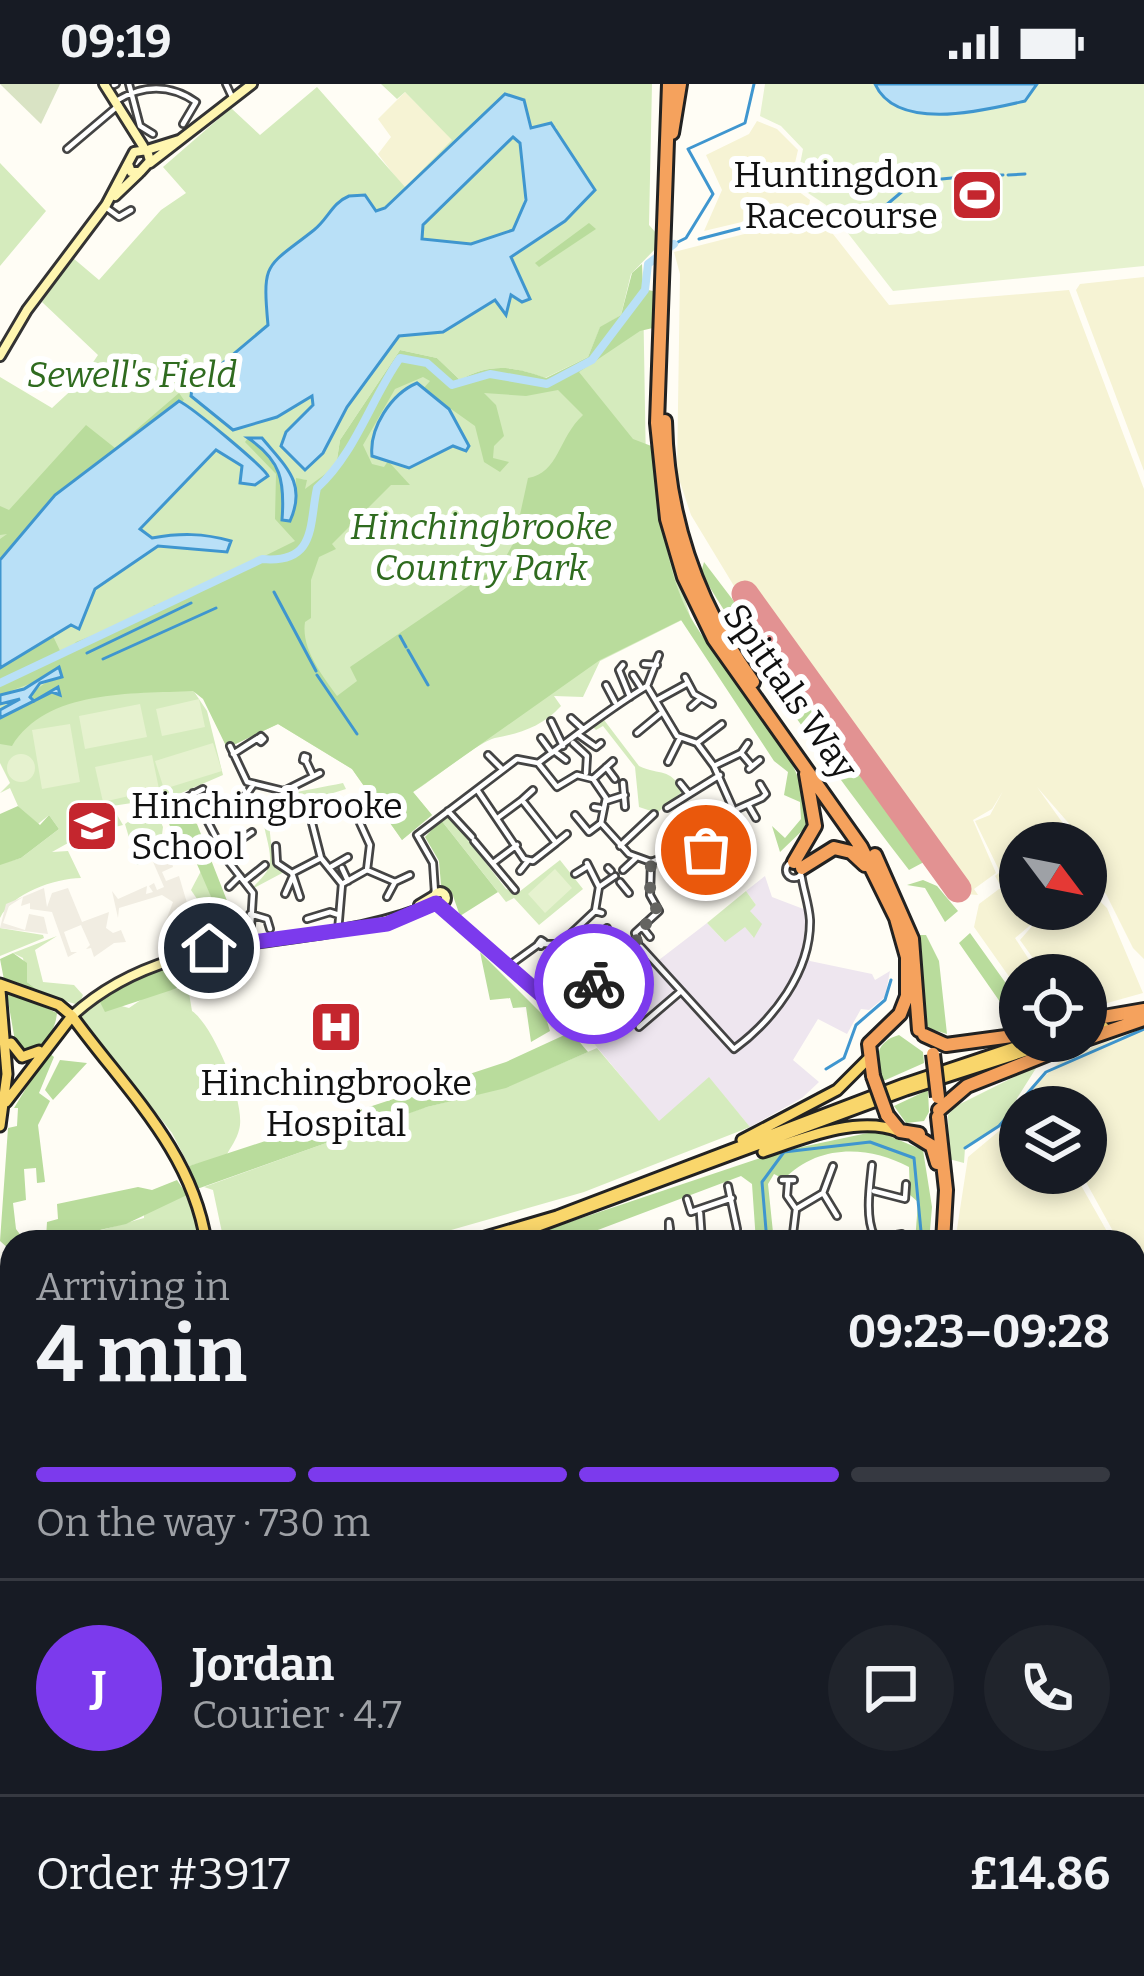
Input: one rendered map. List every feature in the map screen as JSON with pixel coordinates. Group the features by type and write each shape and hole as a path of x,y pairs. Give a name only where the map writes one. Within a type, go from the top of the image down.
{"highway":[{"name":"Spittals Way","path":"672,84 657,445 671,536 714,639 794,749 884,890 902,938 909,980 903,1008 872,1040 867,1060"},
{"name":"Spittals Way","path":"666,227 664,152 672,84"},
{"name":"Spittals Way","path":"665,264 665,443 687,556 735,656 884,871 914,949 922,1033"},
{"path":"794,749 816,817 798,870"},
{"path":"798,870 823,850 843,849 861,859 884,890"},
{"path":"1107,1022 1126,1014 1144,1015"},
{"path":"1107,1026 1144,1015"},
{"path":"888,1026 922,1033 946,1045 999,1038"},
{"path":"922,1033 933,1054 946,1190 941,1230"},
{"path":"867,1060 887,1115 907,1133 929,1143 936,1157 939,1230"},
{"path":"907,1133 931,1128 938,1108 967,1086 1019,1062"}],"main road":[{"path":"104,84 130,123 142,150 144,169"},
{"path":"105,206 252,84"},
{"path":"0,356 105,206 128,164 142,150 169,147 191,134"},
{"path":"128,164 131,172 144,169"},
{"path":"4,1105 42,1049 76,1012 154,963 250,942 387,924 439,898"},
{"path":"0,1126 7,1074 0,990 76,1012 175,1151 196,1199 203,1230"},
{"path":"6,1026 18,1055 42,1049"},
{"path":"509,1230 999,1053"},
{"path":"712,1157 827,1097 855,1077 867,1060"},
{"path":"644,1191 906,1090 999,1060"},
{"path":"7,1074 25,1073"},
{"path":"530,1230 802,1138 875,1126 907,1133"}],"street":[{"path":"226,84 233,99"},
{"path":"67,149 130,88 176,86 196,102 183,124"},
{"path":"130,88 140,126 153,134"},
{"path":"77,128 83,135"},
{"path":"105,206 119,217 131,210"},
{"path":"538,763 573,742 615,702 644,688 659,655"},
{"path":"644,664 657,665"},
{"path":"623,665 619,670 630,697"},
{"path":"633,675 658,700 660,714 677,735 698,743 720,775 734,811"},
{"path":"658,700 687,680 700,699 712,704"},
{"path":"606,685 615,702"},
{"path":"691,707 700,699"},
{"path":"637,733 660,714"},
{"path":"571,718 596,747 601,743"},
{"path":"551,721 563,746"},
{"path":"698,743 722,724"},
{"path":"668,762 677,735"},
{"path":"258,738 232,750 253,785 284,791 308,815 321,858 345,882"},
{"path":"541,738 566,760"},
{"path":"736,741 744,748 750,767 760,760"},
{"path":"573,742 587,756 589,777 602,807 601,823 620,846 651,862 668,856 734,811 768,796 760,784"},
{"path":"714,766 744,748"},
{"path":"488,755 502,769"},
{"path":"614,762 589,777 557,787 538,763 518,759 417,835 431,858 439,898 546,994 563,1002 587,989 639,946"},
{"path":"284,791 317,775 306,761"},
{"path":"606,767 619,781 625,807"},
{"path":"667,808 720,775"},
{"path":"680,783 688,793"},
{"path":"246,796 253,785"},
{"path":"180,801 203,789"},
{"path":"476,789 528,861"},
{"path":"499,817 533,790"},
{"path":"193,793 254,897 250,942"},
{"path":"602,807 624,794"},
{"path":"308,815 325,800"},
{"path":"522,800 556,843"},
{"path":"350,801 370,845 367,870"},
{"path":"271,820 300,806"},
{"path":"749,806 756,818"},
{"path":"338,813 353,809"},
{"path":"448,811 515,890"},
{"path":"525,820 533,814"},
{"path":"620,846 654,814"},
{"path":"571,825 577,817 589,832 601,823"},
{"path":"507,833 516,827"},
{"path":"224,852 252,832"},
{"path":"697,834 721,869"},
{"path":"520,871 567,835"},
{"path":"492,864 517,845"},
{"path":"276,846 277,862 292,876 300,897"},
{"path":"713,875 749,846"},
{"path":"668,856 694,891"},
{"path":"328,868 347,857"},
{"path":"285,894 292,876 321,858"},
{"path":"623,870 636,858"},
{"path":"651,862 650,895 659,911 632,931 639,946 731,1048 770,1016 801,965 810,928 798,870"},
{"path":"556,946 598,912 599,887 588,864 575,874"},
{"path":"229,887 265,866"},
{"path":"338,931 345,882 342,868"},
{"path":"367,870 394,882"},
{"path":"345,882 367,870"},
{"path":"387,897 394,882 410,874"},
{"path":"599,887 614,875 628,893"},
{"path":"307,919 339,914"},
{"path":"240,925 249,918 267,919 270,929"},
{"path":"575,953 595,938 580,926"},
{"path":"642,927 650,937"},
{"path":"509,965 541,941 556,946 567,959 545,972"},
{"path":"601,950 614,967"},
{"path":"574,972 587,989"},
{"path":"639,1028 681,991"},
{"path":"872,1165 867,1174 874,1191 868,1222 872,1230"},
{"path":"790,1230 796,1209 823,1192 831,1169"},
{"path":"788,1181 787,1196 796,1209"},
{"path":"874,1191 907,1199 906,1184"},
{"path":"728,1186 737,1229"},
{"path":"823,1192 837,1216"},
{"path":"687,1199 692,1212 732,1198"},
{"path":"700,1211 701,1230"}],"shaded area":[{"path":"405,92 453,140 404,188 378,154 391,137 378,119"},
{"path":"757,121 777,129 798,150 790,185 810,200 809,206 704,231 722,190 706,155 749,134"},
{"path":"818,215 889,305 1069,290 1144,489 1144,959 1133,948 1107,896 1107,822 1068,822 1037,787 1062,822 999,822 999,870 975,821 990,815 1003,791 992,809 973,820 996,873 974,889 978,895 965,894 747,590 734,586 691,515 677,473 680,274 674,252"},
{"path":"1144,277 1144,471 1076,290 1080,284"},
{"path":"166,840 173,867 162,872 166,881 179,876 187,903 177,908 182,918 174,910 164,926 173,902 162,895 119,908 118,918 112,891 118,899 147,886 146,894 153,892 149,886 154,883 157,890 164,887 147,848"},
{"path":"765,876 772,897 806,910 803,954 810,961 872,974 875,980 890,971 885,997 869,1010 861,1009 847,1034 818,1019 793,1060 819,1082 802,1098 750,1127 709,1078 659,1122 577,1023 707,923 724,941 745,926 753,937 750,910 756,905 746,891"},
{"path":"44,888 47,907 52,893 68,888 82,922 109,912 106,928 113,933 121,930 126,942 114,943 94,957 91,948 86,949 90,945 81,925 64,932 71,952 77,952 68,957 52,912 30,909 30,903 21,906 23,897 9,906 3,923 25,930 29,914 44,917 48,934 0,928 6,904"},
{"path":"999,889 999,930 1025,930 1015,938 1025,954 999,954 999,962 974,927 979,904"},
{"path":"1107,908 1143,993 1107,1003 1107,954 1030,954 1020,940 1029,930 1107,930"},
{"path":"1144,1028 1144,1230 1112,1230 1093,1194 1107,1194 1107,1086 1035,1086 1059,1062 1107,1062 1107,1042"},
{"path":"999,1131 999,1194 1086,1194 1106,1230 957,1230 968,1157"}],"green space":[{"path":"0,84 60,84 41,124"},
{"name":"Hinchingbrooke Country Park","path":"381,84 652,84 649,225 657,234 657,247 631,274 621,315 600,328 588,357 545,378 502,368 460,380 437,358 400,350 340,440 336,466 303,492 306,480 297,479 298,497 317,515 317,488 330,474 342,459 400,358 427,363 452,385 503,374 547,384 592,360 643,289 646,468 690,616 600,661 583,697 554,696 561,706 546,719 487,741 413,792 432,815 402,840 352,769 278,724 227,748 202,690 193,690 207,711 223,775 172,797 112,806 123,825 95,832 97,844 68,843 52,852 68,851 81,878 35,889 0,918 0,864 21,858 59,829 49,815 38,824 18,806 10,788 0,793 10,783 0,763 0,377 52,408 79,383 98,355 42,302 73,258 99,280 161,210 186,193 163,167 231,108 260,135 317,87 405,187 452,140 405,92 397,99","holes":["505,94 524,100 532,128 556,127 561,144 595,190 565,221 510,257 530,299 522,302 511,295 505,311 495,300 443,332 399,336 347,407 323,453 305,469 281,446 286,432 313,405 312,396 277,417 236,429 196,386 268,325 265,288 277,259 349,196 365,195 376,211 385,208"]},
{"name":"Huntingdon Racecourse","path":"765,84 1144,84 1144,266 893,291 826,205 796,185 803,149 781,126 760,116"},
{"path":"513,137 527,169 525,195 513,230 471,244 422,239 423,225"},
{"path":"0,163 46,211 0,266"},
{"path":"589,223 596,229 539,267 535,263"},
{"path":"642,264 643,289 653,291 657,327 640,331 579,372 633,439 654,447 664,534 681,598 796,774 805,801 806,827 780,852 772,826 785,838 801,819 800,802 784,795 788,772 774,761 681,620 600,660 413,792 432,815 402,840 352,769 278,724 227,748 203,699 193,691 118,695 69,704 27,727 12,746 0,744 0,718 34,701 31,693 61,672 0,695 0,668 53,636 63,657 76,642 149,613 154,605 163,606 295,541 275,519 276,474 245,442 248,438 258,443 286,484 282,520 295,508 296,478 307,480 305,489 336,466 340,440 400,350 437,358 460,380 502,368 546,378 588,357 600,327 621,315 632,273","holes":["423,377 430,381 423,389 475,426 484,462 500,472 509,462 493,458 494,446 504,436 496,405 484,393 526,396 558,390 583,415 546,469 528,478 514,542 494,578 488,573 350,667 357,681 337,696 306,642 311,580 319,557 336,549 332,544 391,485 410,485 388,461 384,467 372,464 363,445 395,389"]},
{"path":"179,393 184,400 49,502 0,560 0,539 7,534 0,535 0,506 9,510 86,425 115,448"},
{"path":"704,562 863,771 924,862 909,870 827,761 701,573"},
{"path":"199,699 205,727 162,736 156,709"},
{"path":"140,704 147,737 85,749 79,716"},
{"path":"601,716 639,766 669,775 683,791 657,813 639,807 635,767 603,726 596,730 591,725"},
{"path":"70,724 80,782 42,789 32,730"},
{"path":"213,743 222,771 164,789 155,761"},
{"path":"21,754 31,758 35,768 31,778 21,782 11,778 7,768 11,758"},
{"path":"152,755 159,789 103,802 95,767"},
{"path":"343,783 346,789 317,798 308,812 293,797 268,814 273,862 286,871 252,889 269,865 264,823 268,807 287,795"},
{"path":"172,797 181,819 197,824 242,939 170,951 173,944 197,936 210,939 218,913 184,834 175,838 159,800"},
{"path":"153,804 163,827 161,842 147,848 152,860 137,865 125,824"},
{"path":"18,806 40,825 49,815 59,829 21,858 0,865 0,814"},
{"path":"448,814 506,889 519,892 560,860 583,889 539,925 514,898 506,902 441,820"},
{"path":"441,820 498,892 460,916 452,893 441,885 439,861 425,837"},
{"path":"555,869 572,888 545,913 528,894"},
{"path":"201,871 218,913 209,940 197,936 207,937 204,925 213,906 199,902 191,890"},
{"path":"923,880 937,886 958,911 945,922 925,888 907,885"},
{"path":"746,891 756,905 750,911 762,924 754,938 745,927 725,942 707,923"},
{"path":"0,928 43,935 44,938 0,956"},
{"path":"970,933 999,974 999,1000 959,943"},
{"path":"919,935 926,935 939,961 947,1034 928,1028 924,1018"},
{"path":"57,936 35,950 43,982 74,985 83,995 79,1005 44,995 27,982 23,958 13,953"},
{"path":"480,952 546,1018 550,1031 531,1042 526,1007 513,1008 510,998 490,1000"},
{"path":"13,953 27,963 27,982 44,995 5,985 0,959"},
{"path":"194,956 202,980 105,1012 99,1000 140,975"},
{"path":"188,987 192,1011 226,1066 240,1118 226,1156 189,1166 172,1133 81,1017 99,1000 129,1008 151,993"},
{"path":"6,989 57,1013 46,1040 22,1054 16,1047"},
{"path":"571,1032 588,1052 506,1088 427,1107 197,1189 189,1166 506,1062"},
{"path":"899,1035 923,1052 924,1063 881,1082 878,1053 885,1042"},
{"path":"597,1048 659,1121 709,1077 750,1127 584,1192 451,1230 221,1230 213,1190 204,1187 423,1108 506,1087"},
{"path":"48,1052 54,1057 39,1093 50,1101 38,1125 45,1182 37,1183 36,1168 24,1169 26,1200 13,1203 17,1230 1,1230 8,1128 17,1126 18,1108 14,1108"},
{"path":"60,1060 87,1063 53,1100 45,1090"},
{"path":"1038,1065 1025,1086 999,1086 999,1125 965,1148 964,1163 949,1159 948,1115 956,1106"},
{"path":"928,1090 929,1112 924,1121 906,1123 894,1106"},
{"path":"877,1131 923,1150 932,1207 930,1230 916,1230 918,1202 910,1195 909,1167 877,1155 844,1152 812,1159 784,1179 774,1174 768,1184 773,1230 755,1230 752,1184 741,1176 598,1230 546,1230 778,1152"},
{"path":"177,1180 187,1195 126,1224 100,1230 46,1230 47,1222 58,1219 57,1204 138,1187 152,1190"},
{"path":"192,1192 200,1230 102,1230 144,1218 144,1212"}],"water":[{"path":"875,84 1037,84 1025,101 944,114 902,109"},
{"path":"505,94 524,100 531,128 551,123 595,190 565,221 511,257 530,299 522,302 511,295 506,315 495,300 443,332 399,336 347,407 323,453 305,470 281,446 286,432 313,405 312,396 277,417 233,430 191,396 192,389 268,325 267,276 277,260 349,196 365,195 376,211 385,208","holes":["513,137 520,143 526,200 513,230 471,244 422,239 423,225"]},
{"path":"417,383 449,409 469,446 466,451 453,446 409,468 372,456 374,434 384,413"},
{"path":"179,401 268,476 255,485 240,483 242,466 216,450 140,529 152,538 192,535 231,541 227,552 158,546 95,589 79,629 71,625 0,668 0,560 55,495"},
{"path":"248,438 262,438 291,476 296,496 290,521 282,520 283,494 274,463"},
{"path":"59,667 62,677 40,683 30,697 34,701 0,718 0,710 20,699 0,704 0,695 24,689"}],"waterway":[{"path":"674,244 686,238 713,194 688,149 745,123 754,84"},
{"path":"1008,175 1025,174"},
{"path":"967,176 1003,175"},
{"path":"921,181 962,177"},
{"path":"827,208 871,218 911,184"},
{"path":"699,239 822,207"},
{"path":"0,683 262,559 293,555 311,528 317,488 342,459 400,358 427,363 452,385 490,374 547,384 592,360 645,290 648,264 674,244"},
{"path":"274,592 316,671"},
{"path":"87,653 191,603"},
{"path":"103,659 216,608"},
{"path":"400,636 406,647"},
{"path":"408,650 428,685"},
{"path":"317,675 357,734"},
{"path":"826,1069 844,1058 856,1025 885,1000 891,980"},
{"path":"965,1148 999,1126 1046,1072 1144,1029"},
{"path":"766,1230 762,1182 784,1152 870,1142 914,1158 921,1230"}],"runway":[{"path":"745,594 958,889"}],"way so far":[{"path":"594,984 638,948 635,933 658,914 650,891 651,862 668,856 679,843 697,834 706,850"}],"place":[{"name":"Huntingdon Racecourse","path":"977,195"},
{"name":"Hinchingbrooke School","path":"92,826"},
{"name":"Hinchingbrooke Hospital","path":"336,1027"}],"route":[{"path":"209,948 387,924 436,903 547,1000 568,1001 594,984"}],"park label":[{"name":"Sewell's Field","path":"132,374"}]}
